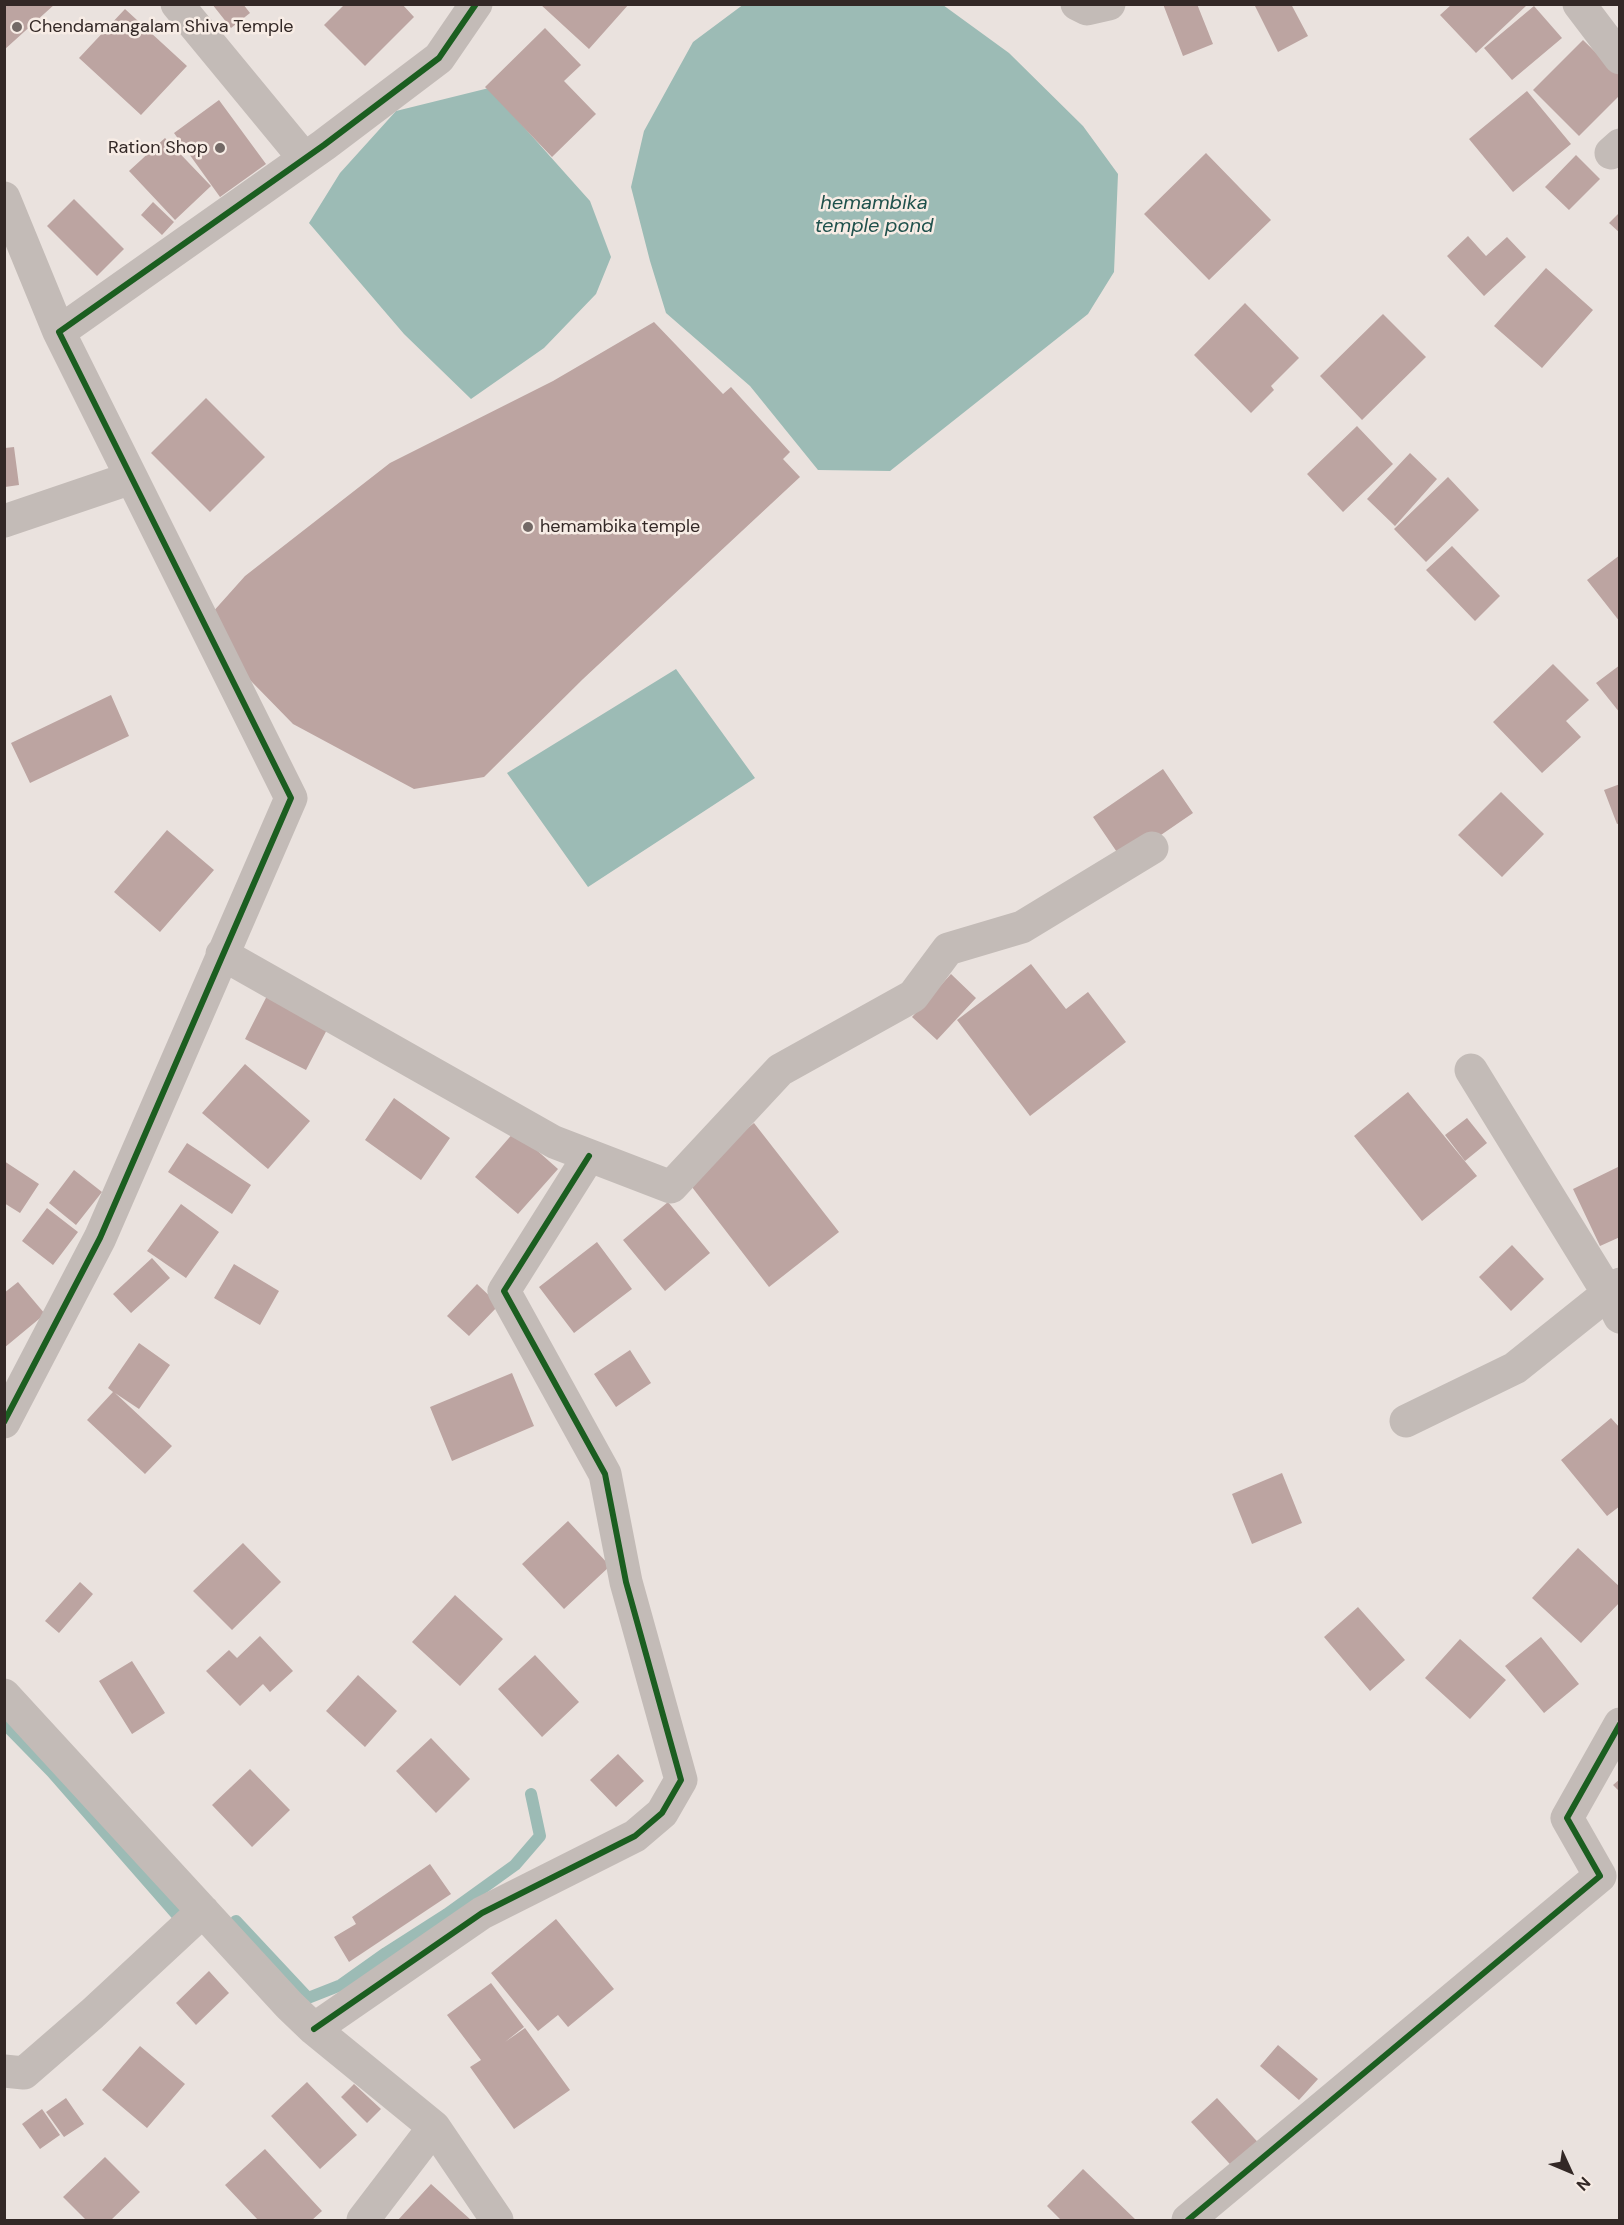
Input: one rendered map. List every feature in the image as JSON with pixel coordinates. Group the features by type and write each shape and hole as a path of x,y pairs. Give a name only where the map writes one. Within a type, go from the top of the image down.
{"street":[{"path":"177,4 304,158"},
{"path":"59,332 304,158 439,58 476,4"},
{"path":"1077,4 1087,9 1109,4"},
{"path":"1580,4 1620,58"},
{"path":"4,198 59,332 291,798 100,1238 4,1422"},
{"path":"4,520 131,478"},
{"path":"222,954 554,1142 671,1187 780,1070 913,996 948,950 1022,927 1152,848"},
{"path":"1406,1421 1515,1368 1616,1298 1471,1070"},
{"path":"314,2029 482,1913 634,1836 662,1813 681,1780 626,1582 605,1474 504,1290 589,1156"},
{"path":"4,1695 289,2005 314,2029 434,2127 497,2220"},
{"path":"1188,2220 1600,1876 1567,1818 1620,1724"},
{"path":"4,2071 24,2073 92,2014 203,1911"},
{"path":"363,2220 434,2127"}],"water":[{"name":"hemambika temple pond","path":"744,4 943,5 1009,53 1083,126 1118,174 1114,272 1088,314 890,471 818,470 750,386 666,313 631,187 644,131 693,42"},
{"path":"489,88 590,201 611,257 596,294 544,348 471,399 404,334 309,223 340,173 396,111"},
{"path":"676,669 755,778 588,887 507,773"}],"building":[{"name":"Chendamangalam Shiva Temple","path":"4,4 55,4 4,50"},
{"path":"212,4 243,4 250,13 231,28"},
{"path":"345,4 402,4 414,17 365,66 324,25"},
{"path":"540,4 629,4 589,49"},
{"path":"1163,4 1197,4 1213,44 1183,56"},
{"path":"1254,4 1291,4 1308,36 1278,52"},
{"path":"1451,5 1527,5 1476,53 1440,15"},
{"path":"1534,6 1562,38 1512,80 1484,48"},
{"path":"125,9 187,66 141,115 79,58"},
{"path":"545,28 581,65 564,81 596,114 552,157 485,87"},
{"path":"1583,40 1620,76 1620,95 1579,136 1533,90"},
{"path":"1527,91 1571,144 1513,192 1469,139"},
{"name":"Ration Shop","path":"219,100 266,164 220,197 174,133"},
{"path":"165,138 211,186 175,220 129,171"},
{"path":"1206,153 1271,220 1209,280 1144,214"},
{"path":"1576,155 1600,179 1569,210 1545,187"},
{"path":"74,199 124,249 97,276 47,226"},
{"path":"153,202 174,222 162,235 141,215"},
{"path":"1620,212 1620,233 1609,223"},
{"path":"1468,236 1486,256 1507,237 1526,257 1484,296 1447,256"},
{"path":"1546,268 1593,310 1542,368 1494,326"},
{"path":"1245,303 1299,358 1271,386 1274,390 1251,413 1194,355"},
{"path":"1383,314 1426,357 1362,420 1320,376"},
{"name":"hemambika temple","path":"654,322 723,394 731,387 790,452 783,459 800,477 583,679 484,777 414,789 293,724 251,681 203,623 245,576 390,463 553,381"},
{"path":"206,398 265,457 210,512 151,453"},
{"path":"1357,426 1393,464 1343,512 1307,474"},
{"path":"14,447 19,485 5,487 5,448"},
{"path":"1410,453 1437,479 1395,526 1367,499"},
{"path":"1448,477 1479,510 1426,562 1394,529"},
{"path":"1452,546 1500,596 1475,621 1426,570"},
{"path":"1620,555 1620,622 1587,580"},
{"path":"1553,664 1589,700 1566,721 1581,737 1542,773 1493,722"},
{"path":"1620,665 1620,713 1596,683"},
{"path":"111,695 129,736 30,783 11,743"},
{"path":"1163,769 1193,813 1123,861 1093,817"},
{"path":"1620,784 1620,823 1617,824 1604,790"},
{"path":"1501,792 1544,834 1502,877 1458,835"},
{"path":"167,830 214,870 160,932 114,892"},
{"path":"1031,964 1066,1009 1088,992 1126,1042 1030,1116 957,1020"},
{"path":"951,974 976,998 937,1040 912,1017"},
{"path":"271,988 332,1020 306,1070 245,1039"},
{"path":"245,1064 310,1121 268,1169 202,1113"},
{"path":"1408,1092 1477,1176 1422,1221 1354,1136"},
{"path":"394,1098 450,1138 421,1180 365,1140"},
{"path":"1467,1118 1487,1143 1465,1161 1445,1135"},
{"path":"754,1123 839,1232 769,1287 685,1178"},
{"path":"515,1131 558,1169 518,1214 475,1177"},
{"path":"187,1143 251,1185 232,1214 168,1172"},
{"path":"4,1161 39,1184 20,1213 4,1203"},
{"path":"1620,1166 1620,1237 1600,1246 1573,1189"},
{"path":"74,1170 102,1192 76,1225 49,1203"},
{"path":"668,1202 710,1253 665,1291 623,1240"},
{"path":"181,1204 219,1232 186,1278 147,1251"},
{"path":"47,1208 78,1232 53,1265 22,1241"},
{"path":"597,1242 632,1289 574,1333 539,1287"},
{"path":"1512,1245 1544,1279 1511,1311 1479,1277"},
{"path":"152,1258 170,1278 131,1313 113,1294"},
{"path":"234,1264 279,1291 260,1325 214,1298"},
{"path":"18,1282 45,1314 4,1348 4,1293"},
{"path":"477,1284 499,1305 469,1336 447,1316"},
{"path":"139,1343 170,1365 139,1409 115,1393 172,1446 145,1474 87,1420 113,1392 108,1388"},
{"path":"630,1350 651,1383 616,1407 594,1374"},
{"path":"512,1373 534,1426 452,1461 430,1407"},
{"path":"1611,1418 1620,1428 1620,1506 1607,1516 1561,1460"},
{"path":"1282,1473 1302,1523 1252,1544 1232,1494"},
{"path":"568,1521 610,1566 564,1609 522,1564"},
{"path":"243,1543 281,1582 232,1630 193,1591"},
{"path":"1578,1548 1620,1587 1620,1602 1581,1643 1532,1598"},
{"path":"80,1582 93,1594 59,1633 45,1621"},
{"path":"455,1595 503,1639 460,1686 412,1642"},
{"path":"1358,1607 1405,1660 1370,1691 1324,1637"},
{"path":"260,1636 293,1671 270,1692 263,1684 240,1706 206,1671 229,1650 237,1658"},
{"path":"1541,1637 1579,1684 1544,1713 1505,1666"},
{"path":"1460,1639 1506,1680 1470,1719 1425,1678"},
{"path":"535,1655 579,1702 542,1737 498,1689"},
{"path":"132,1661 165,1713 132,1734 99,1681"},
{"path":"358,1675 397,1711 365,1747 326,1711"},
{"path":"431,1738 470,1779 436,1813 396,1771"},
{"path":"618,1754 644,1781 616,1807 590,1780"},
{"path":"250,1769 290,1810 252,1847 212,1805"},
{"path":"1620,1779 1620,1792 1613,1785"},
{"path":"430,1864 451,1894 349,1962 334,1937 356,1924 352,1917"},
{"path":"556,1919 614,1989 568,2027 558,2015 538,2031 491,1973"},
{"path":"209,1971 229,1993 196,2025 176,2003"},
{"path":"491,1983 524,2027 505,2042 525,2028 570,2090 514,2129 470,2067 481,2060 447,2015"},
{"path":"1278,2045 1318,2079 1299,2100 1260,2066"},
{"path":"140,2046 185,2084 147,2128 102,2090"},
{"path":"307,2082 357,2135 320,2169 271,2116"},
{"path":"354,2084 381,2109 367,2123 341,2097"},
{"path":"66,2098 84,2124 64,2137 46,2112"},
{"path":"1217,2098 1266,2151 1240,2175 1191,2122"},
{"path":"42,2109 60,2135 40,2149 22,2124"},
{"path":"265,2149 322,2211 312,2220 258,2220 225,2185"},
{"path":"105,2157 140,2192 111,2220 86,2220 63,2197"},
{"path":"1083,2169 1136,2220 1061,2220 1047,2206"},
{"path":"431,2184 471,2220 398,2220"}],"waterway":[{"path":"4,1723 52,1772 178,1916"},
{"path":"236,1921 308,1998 341,1985 515,1865 540,1836 531,1794"}],"cycle path":[{"path":"4,1422 100,1238 291,798 59,332 324,145 439,58 476,4"},
{"path":"314,2029 482,1913 635,1836 662,1813 681,1780 626,1582 605,1474 504,1291 589,1156"},
{"path":"1188,2220 1600,1876 1567,1818 1620,1724"}],"place":[{"name":"Chendamangalam Shiva Temple","path":"17,27"},
{"name":"Ration Shop","path":"220,148"},
{"name":"hemambika temple","path":"528,527"}]}
